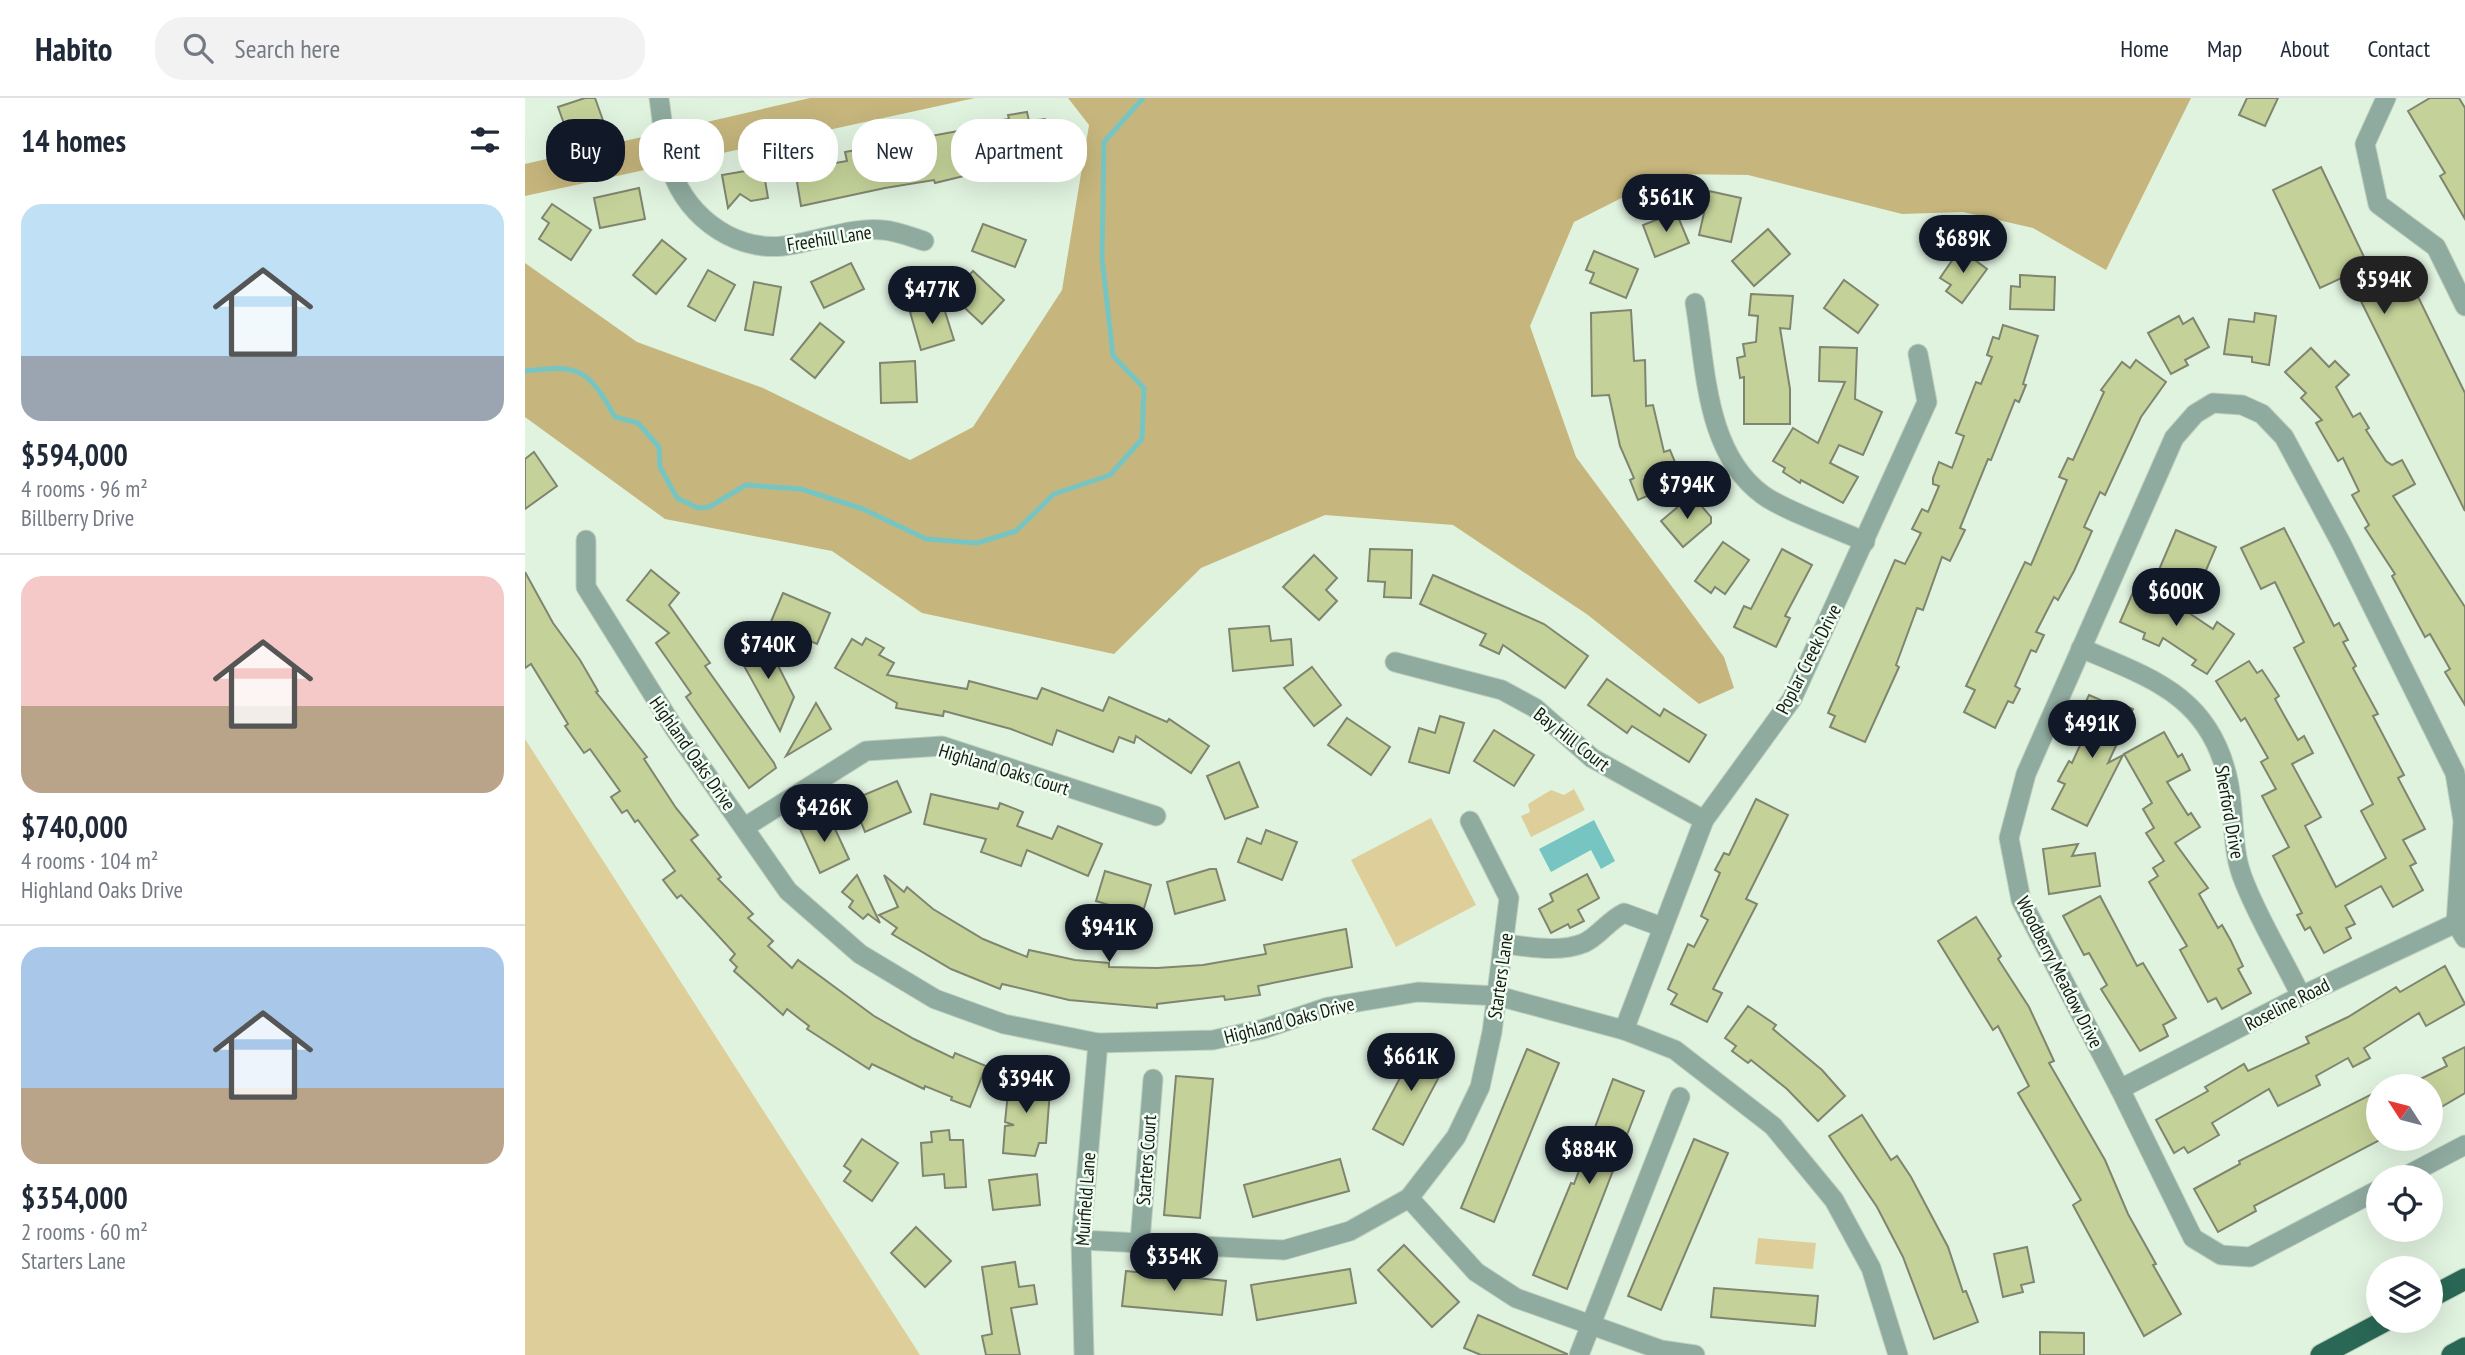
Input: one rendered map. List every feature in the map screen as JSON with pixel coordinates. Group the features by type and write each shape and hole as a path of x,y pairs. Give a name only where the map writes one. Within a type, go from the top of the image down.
{"highway":[{"path":"2443,1291 2465,1279"},
{"path":"2321,1355 2366,1331"},
{"path":"2452,1355 2465,1348"}],"street":[{"name":"Freehill Lane","path":"659,98 669,163 680,189 692,208 721,232 739,241 781,247 880,229 924,241"},
{"path":"2386,98 2365,144 2378,204 2436,247 2465,306"},
{"path":"1695,303 1717,428 1733,466 1763,496 1865,542"},
{"name":"Poplar Creek Drive","path":"1624,1030 1704,820 1793,699 1927,402 1919,354"},
{"name":"Woodberry Meadow Drive","path":"2366,1196 2249,1257 2221,1255 2193,1238 2120,1089 2021,901 2010,838 2025,774 2174,438 2195,414 2213,403 2242,405 2262,414 2284,437 2335,531 2455,773 2463,821 2460,931"},
{"name":"Highland Oaks Drive","path":"586,540 586,587 674,728 788,891 860,954 935,999 1004,1024 1098,1042 1213,1040 1263,1029 1328,1007 1417,992 1498,996 1624,1030 1675,1050 1773,1126 1834,1200 1871,1268 1898,1355"},
{"name":"Sherford Drive","path":"2081,648 2159,681 2198,716 2218,747 2229,781 2241,874 2301,996"},
{"name":"Bay Hill Court","path":"1395,662 1502,690 1535,708 1592,758 1704,820"},
{"name":"Highland Oaks Court","path":"745,827 866,751 942,746 1156,816"},
{"name":"Starters Lane","path":"1081,1240 1284,1250 1350,1231 1409,1198 1456,1137 1480,1087 1498,996 1506,944 1509,898 1470,821"},
{"path":"1506,944 1556,949 1586,942 1610,920 1624,913 1662,927"},
{"name":"Roseline Road","path":"2120,1089 2301,996 2460,931"},
{"name":"Muirfield Lane","path":"1084,1355 1081,1240 1098,1042"},
{"name":"Starters Court","path":"1140,1241 1153,1079"},
{"path":"1579,1355 1680,1097"},
{"path":"2426,1165 2465,1144"},
{"path":"1409,1198 1476,1272 1516,1298 1661,1350 1695,1355"}],"shaded area":[{"path":"810,98 975,98 879,119 852,119 852,125 838,128 838,119 738,119 738,150 724,153 724,119 719,119"},
{"path":"1068,98 2191,98 2106,270 2033,228 1963,212 1902,214 1748,175 1669,174 1574,222 1530,326 1576,457 1724,657 1734,688 1699,704 1588,615 1453,525 1325,515 1201,568 1114,654 922,613 832,551 665,519 525,417 525,263 637,342 763,388 910,460 973,427 1062,290 1080,182 1087,182 1089,125 1087,119"},
{"path":"639,138 639,171 625,174 625,141"},
{"path":"546,159 546,182 589,182 525,196 525,164"},
{"path":"525,739 920,1355 525,1355"},
{"path":"1574,789 1585,810 1531,837 1521,816 1530,812 1528,804 1551,790 1564,795"},
{"path":"1431,818 1476,905 1396,947 1351,860"},
{"path":"1758,1238 1816,1243 1813,1269 1755,1264"}],"water":[{"path":"1594,820 1615,861 1601,869 1591,850 1551,872 1539,849"}],"building":[{"path":"585,98 595,98 602,119 562,119 558,107"},
{"path":"2247,98 2278,98 2265,126 2239,115"},
{"path":"2430,98 2459,98 2465,108 2465,219 2440,176 2445,173 2408,111"},
{"path":"1027,112 1029,119 1009,119 1008,115"},
{"path":"951,132 951,179 935,183 937,182 937,135"},
{"path":"852,151 852,182 922,182 801,206 797,182 838,182 838,163 847,161 845,152"},
{"path":"2321,167 2376,282 2404,268 2465,393 2465,511 2348,275 2320,288 2273,190"},
{"path":"738,172 738,182 765,182 768,198 751,201 740,194 728,208 724,175"},
{"path":"639,188 645,219 600,228 594,198"},
{"path":"1709,191 1741,198 1731,242 1699,235"},
{"path":"552,204 591,230 571,260 539,239 549,223 542,218"},
{"path":"1676,212 1689,243 1655,257 1643,225"},
{"path":"983,224 1026,240 1015,267 972,251"},
{"path":"1768,229 1790,254 1754,286 1732,261"},
{"path":"662,240 686,259 656,294 633,275"},
{"path":"1960,249 1987,269 1962,303 1946,291 1951,285 1940,278"},
{"path":"1594,251 1638,269 1626,298 1590,283 1594,273 1586,270"},
{"path":"851,263 864,289 824,308 811,282"},
{"path":"708,270 735,285 715,321 688,306"},
{"path":"973,271 1004,300 982,324 951,295"},
{"path":"2020,275 2055,277 2054,310 2010,309 2011,286 2020,287"},
{"path":"1844,280 1878,305 1858,333 1824,308"},
{"path":"754,282 781,287 773,335 745,330"},
{"path":"1751,294 1793,296 1790,329 1780,328 1790,389 1790,424 1744,424 1744,377 1740,378 1737,358 1745,356 1743,344 1756,342 1758,316 1749,315"},
{"path":"942,302 954,340 921,350 910,312"},
{"path":"1631,310 1634,361 1645,360 1646,406 1653,405 1664,452 1670,450 1677,467 1671,469 1677,483 1638,500 1630,480 1634,478 1620,446 1609,395 1592,396 1591,313"},
{"path":"2255,313 2276,316 2269,365 2252,362 2252,357 2224,354 2229,319 2254,322"},
{"path":"2179,316 2183,324 2193,318 2209,347 2185,360 2188,365 2171,374 2148,333"},
{"path":"820,323 844,342 815,378 791,359"},
{"path":"2003,325 2038,336 2023,384 2026,385 2019,402 2015,400 1991,460 1988,459 1960,528 1965,530 1950,561 1942,557 1923,610 1917,608 1896,665 1899,667 1865,742 1830,727 1835,716 1828,713 1895,560 1905,564 1921,533 1912,529 1922,509 1928,512 1939,486 1933,484 1933,478 1939,462 1952,468 1964,436 1956,433 1976,382 1981,384 1992,357 1987,355 1993,337 1999,339"},
{"path":"1820,347 1857,348 1855,399 1882,412 1863,455 1839,445 1830,463 1858,477 1843,503 1801,480 1800,483 1783,472 1785,468 1773,461 1793,428 1818,443 1845,382 1819,381"},
{"path":"2311,348 2329,367 2335,361 2349,375 2336,387 2353,417 2360,413 2369,428 2366,430 2386,461 2392,465 2402,460 2415,484 2393,496 2465,607 2465,705 2445,672 2450,669 2430,634 2425,637 2392,576 2395,574 2365,528 2369,525 2352,495 2359,491 2343,458 2338,461 2316,423 2322,420 2301,398 2306,393 2285,372"},
{"path":"2136,360 2166,382 2141,417 2105,495 2100,492 2084,527 2092,531 2058,600 2054,597 2036,632 2044,635 2036,652 2031,650 2015,686 2020,689 2013,703 2008,701 1995,728 1964,712 1975,690 1966,686 2025,562 2031,565 2067,480 2059,477 2068,458 2073,460 2104,392 2101,390 2122,362 2130,368"},
{"path":"915,361 917,402 881,403 880,363"},
{"path":"534,452 557,486 525,509 525,459"},
{"path":"1692,495 1711,517 1711,523 1683,547 1661,521"},
{"path":"2284,528 2334,626 2339,623 2348,640 2343,642 2356,666 2353,668 2378,714 2373,716 2404,775 2398,778 2425,829 2403,840 2416,863 2410,866 2423,890 2393,907 2381,886 2345,906 2355,924 2346,928 2351,938 2324,953 2310,927 2305,930 2297,915 2302,913 2273,856 2289,847 2262,796 2276,789 2261,762 2268,758 2245,718 2241,721 2216,681 2249,661 2257,673 2262,670 2279,696 2275,699 2298,740 2304,736 2313,753 2292,764 2321,817 2305,826 2336,887 2386,858 2361,811 2373,804 2294,648 2304,642 2275,582 2261,589 2241,548"},
{"path":"2176,530 2216,547 2198,589 2158,572"},
{"path":"1723,542 1749,560 1725,594 1715,587 1711,593 1695,581"},
{"path":"1370,549 1412,550 1411,598 1384,597 1385,582 1368,581"},
{"path":"1782,549 1812,565 1785,616 1790,618 1776,647 1734,627 1744,606 1751,609"},
{"path":"1314,555 1337,578 1326,590 1337,601 1319,620 1283,587"},
{"path":"651,570 679,593 669,605 710,663 705,666 774,763 776,768 749,788 686,697 691,693 656,643 669,633 627,600"},
{"path":"525,572 553,623 580,660 598,691 596,692 647,757 644,759 676,808 698,835 691,840 721,877 718,879 753,914 748,918 773,941 768,946 792,968 798,960 874,1016 914,1039 953,1058 955,1053 986,1066 970,1107 872,1064 869,1069 807,1029 809,1026 787,1009 783,1015 734,971 737,967 730,960 735,954 681,895 677,898 663,880 675,871 638,820 635,822 627,810 622,813 611,797 620,791 590,749 584,753 565,726 568,724 531,664 525,668"},
{"path":"1433,575 1544,624 1588,656 1565,688 1503,645 1499,654 1480,645 1486,634 1420,604"},
{"path":"2152,588 2213,629 2217,622 2234,634 2207,674 2192,665 2196,660 2163,638 2159,646 2143,639 2145,633 2120,622 2134,590 2148,596"},
{"path":"783,593 830,613 817,644 770,624"},
{"path":"1269,626 1271,641 1291,639 1293,665 1233,671 1229,629"},
{"path":"866,638 884,648 879,655 894,663 887,675 967,689 969,681 1037,699 1042,688 1103,711 1109,697 1167,722 1169,719 1209,746 1191,773 1136,736 1134,743 1119,737 1113,752 1057,730 1052,745 1011,729 944,711 943,716 896,708 897,703 835,668 852,639 862,645"},
{"path":"765,640 794,697 780,731 738,655"},
{"path":"1312,667 1341,705 1314,726 1284,688"},
{"path":"1607,679 1660,716 1664,709 1706,735 1689,762 1632,726 1627,733 1588,705"},
{"path":"2089,695 2114,706 2116,702 2133,709 2108,763 2123,755 2087,826 2052,809 2065,784 2058,781 2069,761 2072,763 2087,730 2075,724"},
{"path":"816,703 831,729 786,756"},
{"path":"1440,716 1464,723 1449,773 1409,762 1419,728 1435,733"},
{"path":"1347,718 1390,747 1371,775 1328,745"},
{"path":"1494,730 1534,755 1514,786 1474,761"},
{"path":"2164,732 2178,757 2182,754 2190,770 2167,782 2188,815 2191,813 2200,827 2175,843 2208,888 2199,894 2218,928 2222,925 2231,941 2243,966 2238,969 2251,993 2222,1009 2216,998 2208,1002 2180,950 2187,946 2149,882 2158,876 2153,868 2164,861 2146,833 2154,828 2143,809 2152,803 2124,754"},
{"path":"1239,762 1258,807 1225,819 1207,776"},
{"path":"897,781 911,812 865,832 852,800"},
{"path":"931,794 998,809 1000,803 1023,812 1017,826 1052,839 1058,826 1102,844 1088,876 1027,850 1021,866 981,852 986,839 924,824"},
{"path":"1756,799 1788,815 1746,899 1757,904 1713,989 1722,993 1707,1022 1671,1004 1677,994 1668,989 1688,944 1694,947 1708,920 1701,916 1720,873 1715,870 1724,853 1729,855"},
{"path":"829,816 849,859 820,873 800,829"},
{"path":"1266,830 1297,842 1282,880 1238,862 1247,838 1261,844"},
{"path":"2078,844 2072,856 2095,853 2100,886 2049,894 2043,849"},
{"path":"1216,869 1225,900 1175,914 1167,882"},
{"path":"1105,871 1151,885 1142,915 1096,901"},
{"path":"1587,874 1599,898 1578,910 1584,921 1570,928 1568,924 1551,933 1539,909 1553,901 1550,894"},
{"path":"857,875 880,923 868,914 863,919 849,907 853,901 842,892"},
{"path":"884,875 904,892 907,887 933,909 983,939 1027,957 1029,950 1075,960 1109,963 1109,967 1203,965 1266,954 1264,945 1346,929 1352,967 1258,986 1260,995 1225,1000 1224,996 1157,1004 1157,1008 1069,1000 1002,984 1000,989 951,969 892,934 897,928 879,915 898,907"},
{"path":"2100,896 2137,966 2143,963 2176,1018 2163,1025 2168,1036 2140,1051 2101,989 2107,985 2089,953 2084,955 2063,916"},
{"path":"1976,917 2001,956 1998,959 2029,1007 2054,1061 2049,1063 2105,1160 2128,1214 2156,1264 2153,1265 2181,1314 2144,1336 2073,1205 2081,1200 2018,1093 2029,1086 1998,1026 1993,1030 1938,941"},
{"path":"2445,966 2465,1004 2426,1026 2419,1013 2364,1048 2370,1058 2353,1067 2348,1058 2316,1076 2320,1085 2278,1106 2269,1089 2212,1123 2219,1135 2188,1153 2184,1147 2174,1153 2156,1120 2208,1091 2205,1087 2244,1064 2248,1071 2309,1043 2306,1037 2348,1017 2396,987 2400,992"},
{"path":"1748,1006 1776,1025 1773,1029 1822,1070 1845,1096 1818,1121 1787,1089 1751,1060 1748,1063 1732,1051 1736,1046 1725,1038"},
{"path":"1420,1040 1450,1056 1403,1145 1373,1129"},
{"path":"2465,1047 2465,1093 2443,1106 2443,1074 2431,1074 2447,1066 2443,1058"},
{"path":"1527,1049 1559,1063 1494,1222 1461,1208"},
{"path":"1010,1073 1044,1077 1043,1089 1050,1090 1046,1143 1039,1143 1035,1156 1003,1153 1005,1126 1014,1125 1005,1122"},
{"path":"1176,1076 1213,1079 1200,1218 1164,1215"},
{"path":"1613,1079 1644,1091 1567,1289 1533,1275 1571,1183 1574,1184"},
{"path":"2366,1097 2366,1147 2254,1206 2256,1211 2218,1232 2194,1189 2240,1164 2239,1161"},
{"path":"1862,1115 1891,1160 1897,1156 1911,1177 1948,1247 1963,1292 1966,1291 1978,1322 1934,1339 1903,1257 1877,1207 1829,1136"},
{"path":"949,1130 950,1140 963,1140 966,1187 945,1188 944,1174 923,1176 921,1143 932,1142 931,1132"},
{"path":"862,1139 898,1163 872,1201 844,1181 851,1171 844,1166"},
{"path":"1694,1139 1728,1153 1661,1310 1628,1296"},
{"path":"1340,1159 1349,1191 1253,1217 1244,1185"},
{"path":"1037,1174 1040,1205 993,1210 989,1180"},
{"path":"916,1227 951,1261 925,1287 891,1253"},
{"path":"1404,1245 1459,1302 1432,1327 1378,1270"},
{"path":"2027,1247 2034,1282 2021,1285 2023,1292 2003,1297 1994,1254"},
{"path":"1015,1262 1019,1287 1034,1285 1037,1304 1011,1308 1020,1355 986,1355 982,1336 992,1334 982,1267"},
{"path":"1350,1269 1356,1303 1257,1320 1251,1285"},
{"path":"1126,1271 1226,1281 1222,1315 1122,1306"},
{"path":"1714,1288 1818,1296 1815,1326 1711,1317"},
{"path":"1478,1315 1567,1355 1481,1355 1464,1348"},
{"path":"2040,1332 2084,1333 2084,1355 2040,1355"}],"waterway":[{"path":"525,371 558,368 581,373 597,389 615,417 638,423 659,447 660,467 677,498 698,508 709,507 746,485 801,489 863,509 926,539 977,543 1016,531 1054,494 1110,475 1142,439 1144,388 1113,356 1102,258 1104,142 1143,98"}]}
